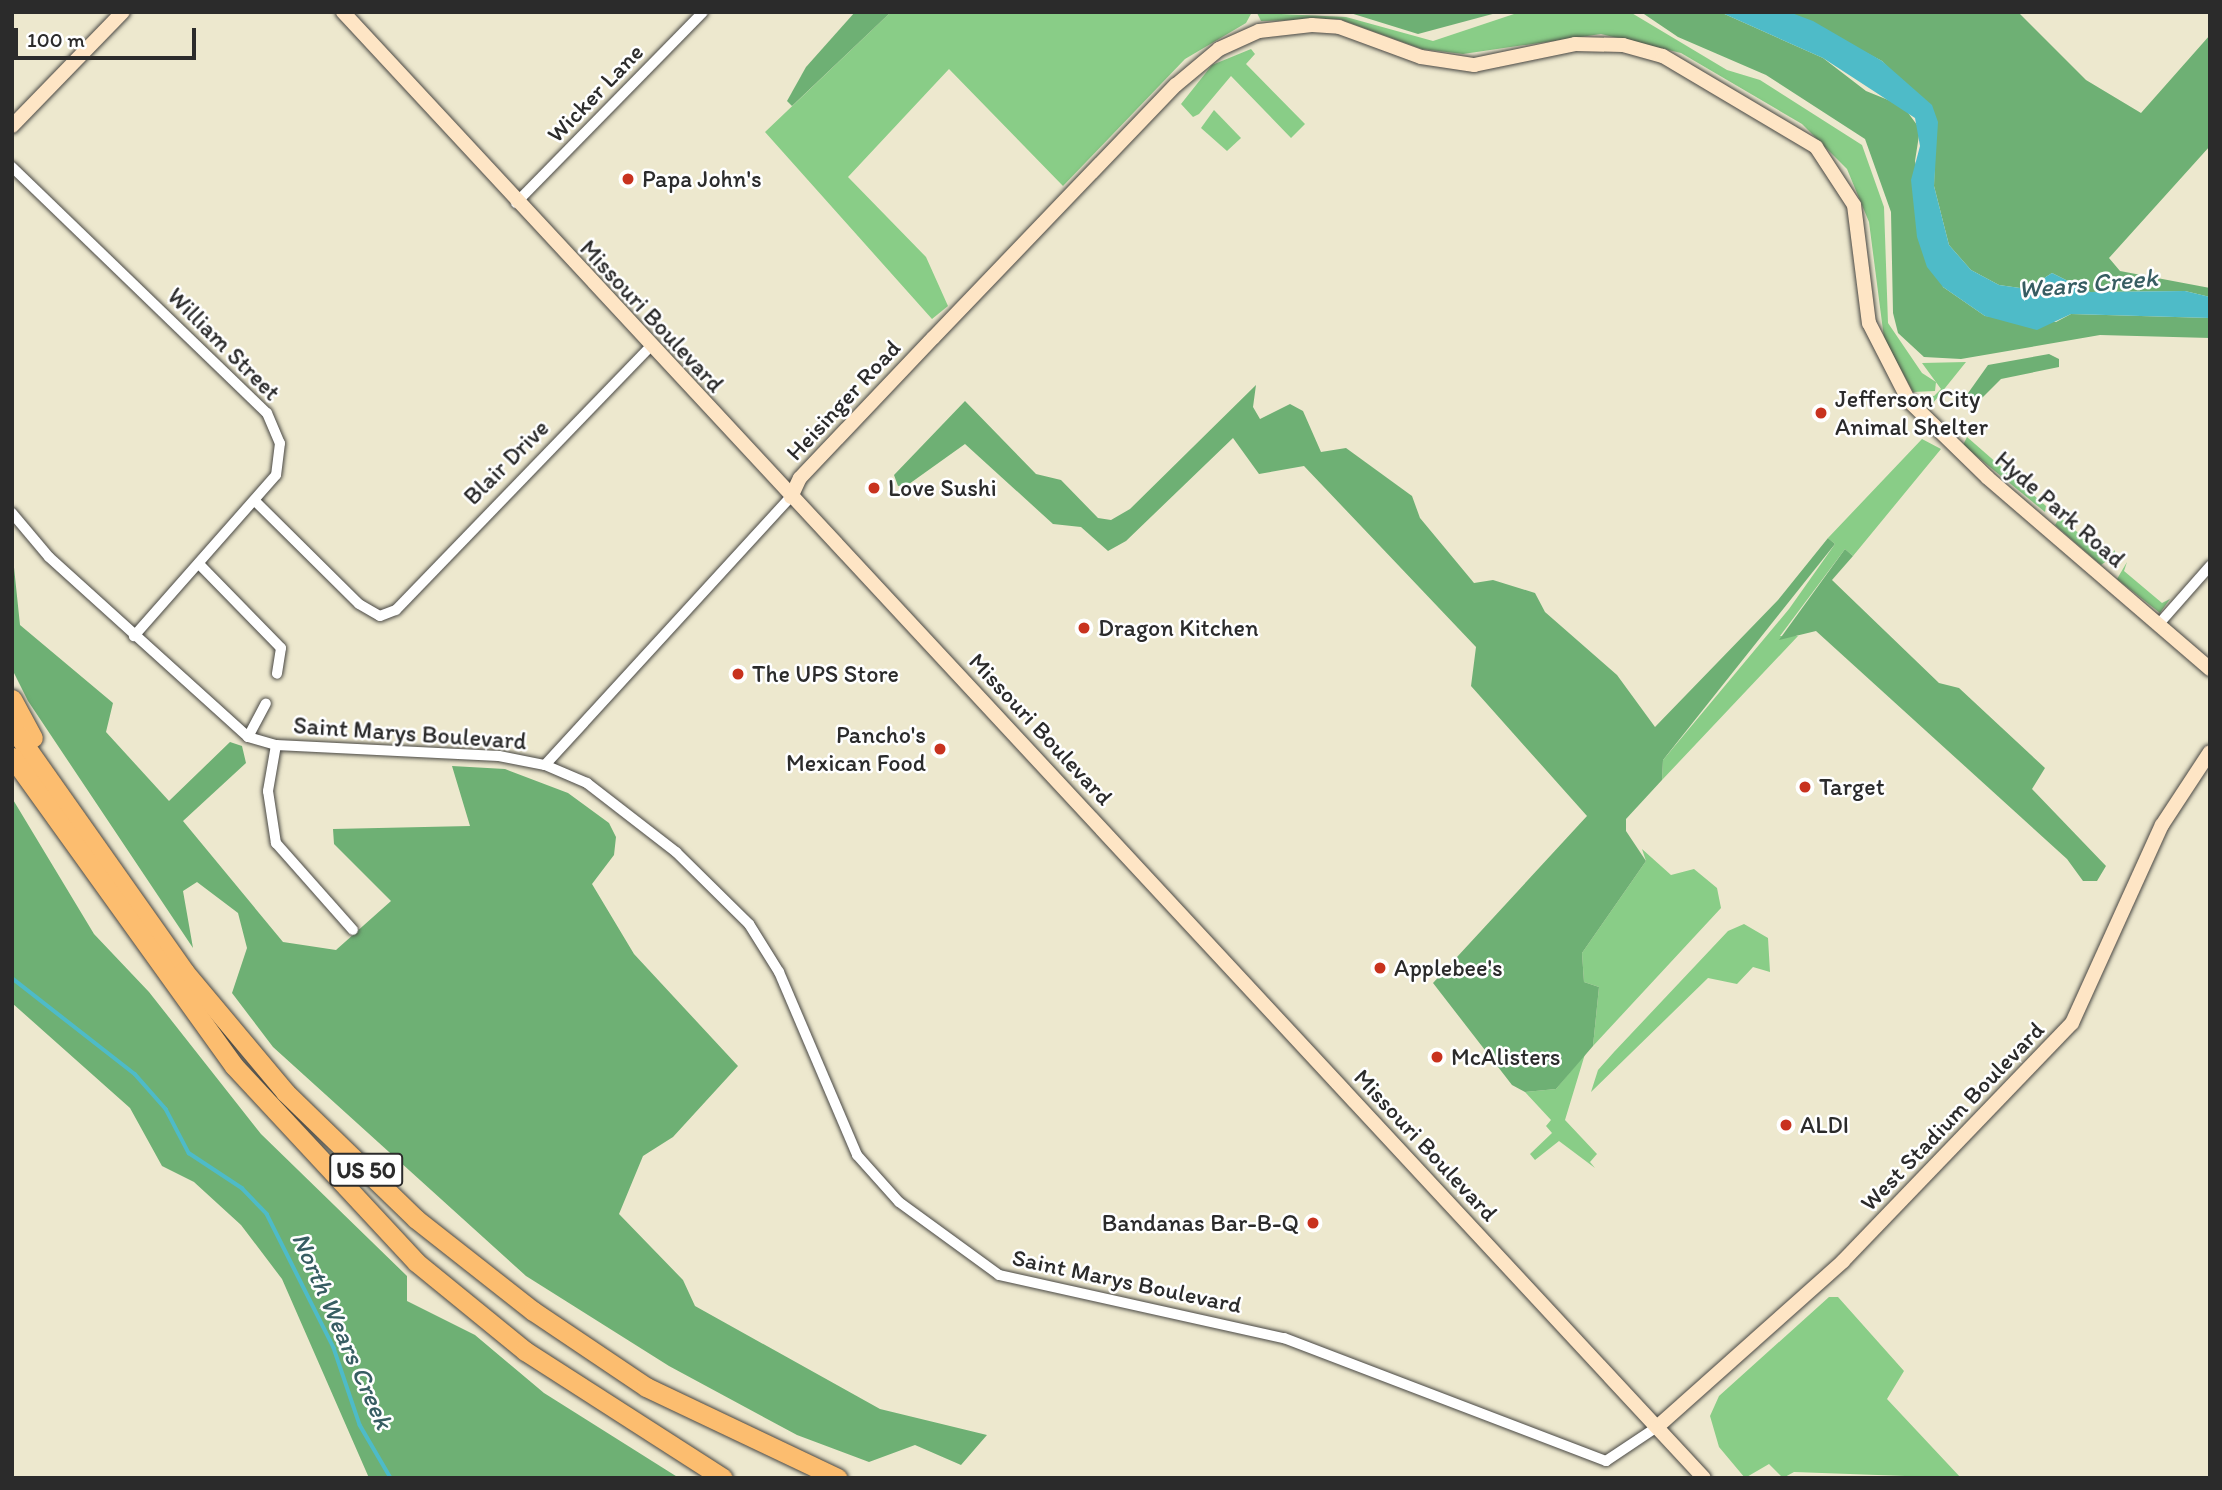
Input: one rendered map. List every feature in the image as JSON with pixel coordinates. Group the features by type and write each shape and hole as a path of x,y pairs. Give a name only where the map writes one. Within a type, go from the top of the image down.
{"highway":[{"path":"12,699 82,828"},
{"name":"US 50","path":"12,727 184,971 285,1092 416,1219 533,1311 646,1387 838,1478"},
{"name":"US 50","path":"12,757 234,1066 416,1262 525,1351 723,1478"},
{"path":"12,766 52,814"}],"main road":[{"path":"12,126 123,12"},
{"name":"Missouri Boulevard","path":"343,12 516,203 1704,1478"},
{"name":"Hyde Park Road","path":"1157,106 1219,49 1287,26 1339,27 1421,57 1463,64 1587,43 1663,55 1796,130 1834,166 1860,226 1870,323 1909,401 2210,669"},
{"name":"Heisinger Road","path":"791,497 809,467 1157,106"},
{"name":"West Stadium Boulevard","path":"1657,1427 1843,1261 2072,1023 2162,825 2210,752"},
{"name":"West Stadium Boulevard","path":"2196,774 2210,766"}],"street":[{"name":"Wicker Lane","path":"516,203 703,12"},
{"name":"William Street","path":"12,167 267,413 280,443 276,475 200,565 134,636"},
{"name":"Blair Drive","path":"255,501 359,604 380,617 396,610 650,347"},
{"name":"Heisinger Road","path":"545,765 791,497"},
{"name":"Saint Marys Boulevard","path":"12,513 134,636 248,737 276,745 499,756 545,765 587,783 676,852 749,924 779,972 858,1155 899,1202 973,1259 999,1275 1284,1338 1606,1461 1657,1427"},
{"path":"200,565 281,648 277,674"},
{"path":"2158,625 2210,566"},
{"path":"248,737 266,704"},
{"path":"276,745 268,791 276,843 353,930"}],"green space":[{"path":"855,12 891,12 792,106 787,101 806,67"},
{"path":"891,12 1252,12 1246,23 1185,59 1063,186 949,69 848,177 926,257 948,306 932,319 765,132"},
{"path":"1347,12 1500,12 1418,34"},
{"path":"1520,12 1630,12 1727,70 1760,80 1862,145 1884,207 1888,323 1922,373 1936,382 1935,391 1913,392 1884,338 1869,222 1847,169 1802,124 1681,53 1601,34 1463,54 1422,49 1339,19 1261,21 1257,13 1346,17 1433,41"},
{"path":"1641,12 1720,12 1823,58 1866,91 1903,106 1920,129 1915,161 1943,287 1985,316 2056,322 2071,314 2210,318 2210,338 2100,335 1961,359 1924,357 1898,333 1893,313 1891,212 1865,139 1766,75 1678,37"},
{"path":"1789,12 2018,12 2086,80 2141,113 2210,35 2210,146 2109,258 2120,271 2210,288 2210,297 2185,291 2090,292 2052,273 2027,289 1999,285 1971,270 1949,245 1934,186 1935,156 1899,79 1882,61"},
{"path":"1251,49 1255,54 1246,64 1305,124 1291,138 1231,76 1199,114 1193,117 1181,104 1212,65"},
{"path":"1214,110 1241,138 1227,151 1201,128"},
{"path":"2049,354 2059,359 2059,367 2001,379 1975,405 1969,403 1966,396 1988,365"},
{"path":"1966,362 1933,403 1921,403 1921,394 1934,396 1941,389 1922,363"},
{"path":"1256,385 1253,407 1260,419 1290,404 1303,411 1321,452 1346,448 1412,496 1420,518 1474,583 1493,580 1535,593 1545,612 1617,675 1655,727 1778,600 1828,538 1835,544 1663,760 1662,780 1626,819 1626,831 1646,861 1582,953 1584,982 1599,987 1593,1046 1556,1089 1525,1092 1512,1085 1433,983 1587,816 1471,686 1476,647 1304,466 1259,474 1233,438 1126,541 1108,551 1081,527 1053,524 965,444 909,484 898,486 894,475 965,401 1036,474 1061,480 1098,518 1111,520 1130,509"},
{"path":"1967,437 2046,506 2045,512 1963,445"},
{"path":"1922,439 1941,449 1853,556 1845,549 1780,636 1798,636 1662,780 1663,760 1789,609 1835,544 1828,538"},
{"path":"2060,517 2107,558 2115,550 2115,555 2101,565 2055,525"},
{"path":"12,548 20,625 113,703 106,732 169,801 230,742 242,746 246,763 183,821 283,942 336,950 391,901 334,844 333,829 470,826 452,766 505,769 568,793 609,823 616,837 614,855 592,884 634,954 738,1066 673,1137 643,1156 619,1214 683,1280 695,1306 880,1409 987,1435 961,1465 915,1445 869,1462 797,1435 669,1366 526,1276 273,1047 232,993 247,948 238,913 197,882 183,891 193,948 28,701 12,669"},
{"path":"1845,549 1853,556 1832,580 1939,683 1959,688 2045,768 2032,789 2106,866 2097,881 2083,881 2067,859 1816,631 1779,640"},
{"path":"2127,562 2124,571 2162,603 2170,599 2160,613 2117,579"},
{"path":"12,798 94,934 149,992 261,1134 407,1276 407,1301 475,1335 544,1393 679,1478 369,1478 282,1279 241,1225 194,1182 162,1166 130,1108 12,1003"},
{"path":"1642,849 1671,875 1694,869 1717,888 1721,908 1593,1046 1599,987 1584,982 1582,953 1646,861"},
{"path":"1744,924 1768,938 1770,972 1753,967 1737,984 1708,978 1591,1092 1598,1070 1614,1052 1728,931"},
{"path":"1585,1054 1565,1120 1597,1154 1590,1162 1595,1168 1559,1141 1535,1160 1530,1154 1552,1133 1546,1126 1551,1120 1525,1092 1556,1089"},
{"path":"1829,1297 1838,1297 1904,1371 1887,1399 1961,1478 1794,1472 1783,1478 1769,1464 1745,1478 1719,1447 1710,1416 1719,1396"}],"water":[{"path":"1720,12 1789,12 1813,21 1882,61 1932,105 1938,122 1934,186 1949,245 1971,270 1999,285 2027,289 2052,273 2090,292 2185,291 2210,297 2210,318 2071,314 2037,330 1985,316 1943,287 1927,267 1917,237 1911,180 1920,146 1915,118 1823,58"}],"waterway":[{"name":"North Wears Creek","path":"12,978 135,1074 166,1109 189,1153 242,1188 267,1214 334,1348 360,1425 391,1478"}],"place":[{"name":"Papa John's","path":"628,179"},
{"name":"Jefferson City Animal Shelter","path":"1821,413"},
{"name":"Love Sushi","path":"874,488"},
{"name":"Dragon Kitchen","path":"1084,628"},
{"name":"The UPS Store","path":"738,674"},
{"name":"Pancho's Mexican Food","path":"940,749"},
{"name":"Target","path":"1805,787"},
{"name":"Applebee's","path":"1380,968"},
{"name":"McAlisters","path":"1437,1057"},
{"name":"ALDI","path":"1786,1125"},
{"name":"Bandanas Bar-B-Q","path":"1313,1223"}],"water label":[{"name":"Wears Creek","path":"2088,284"}]}
